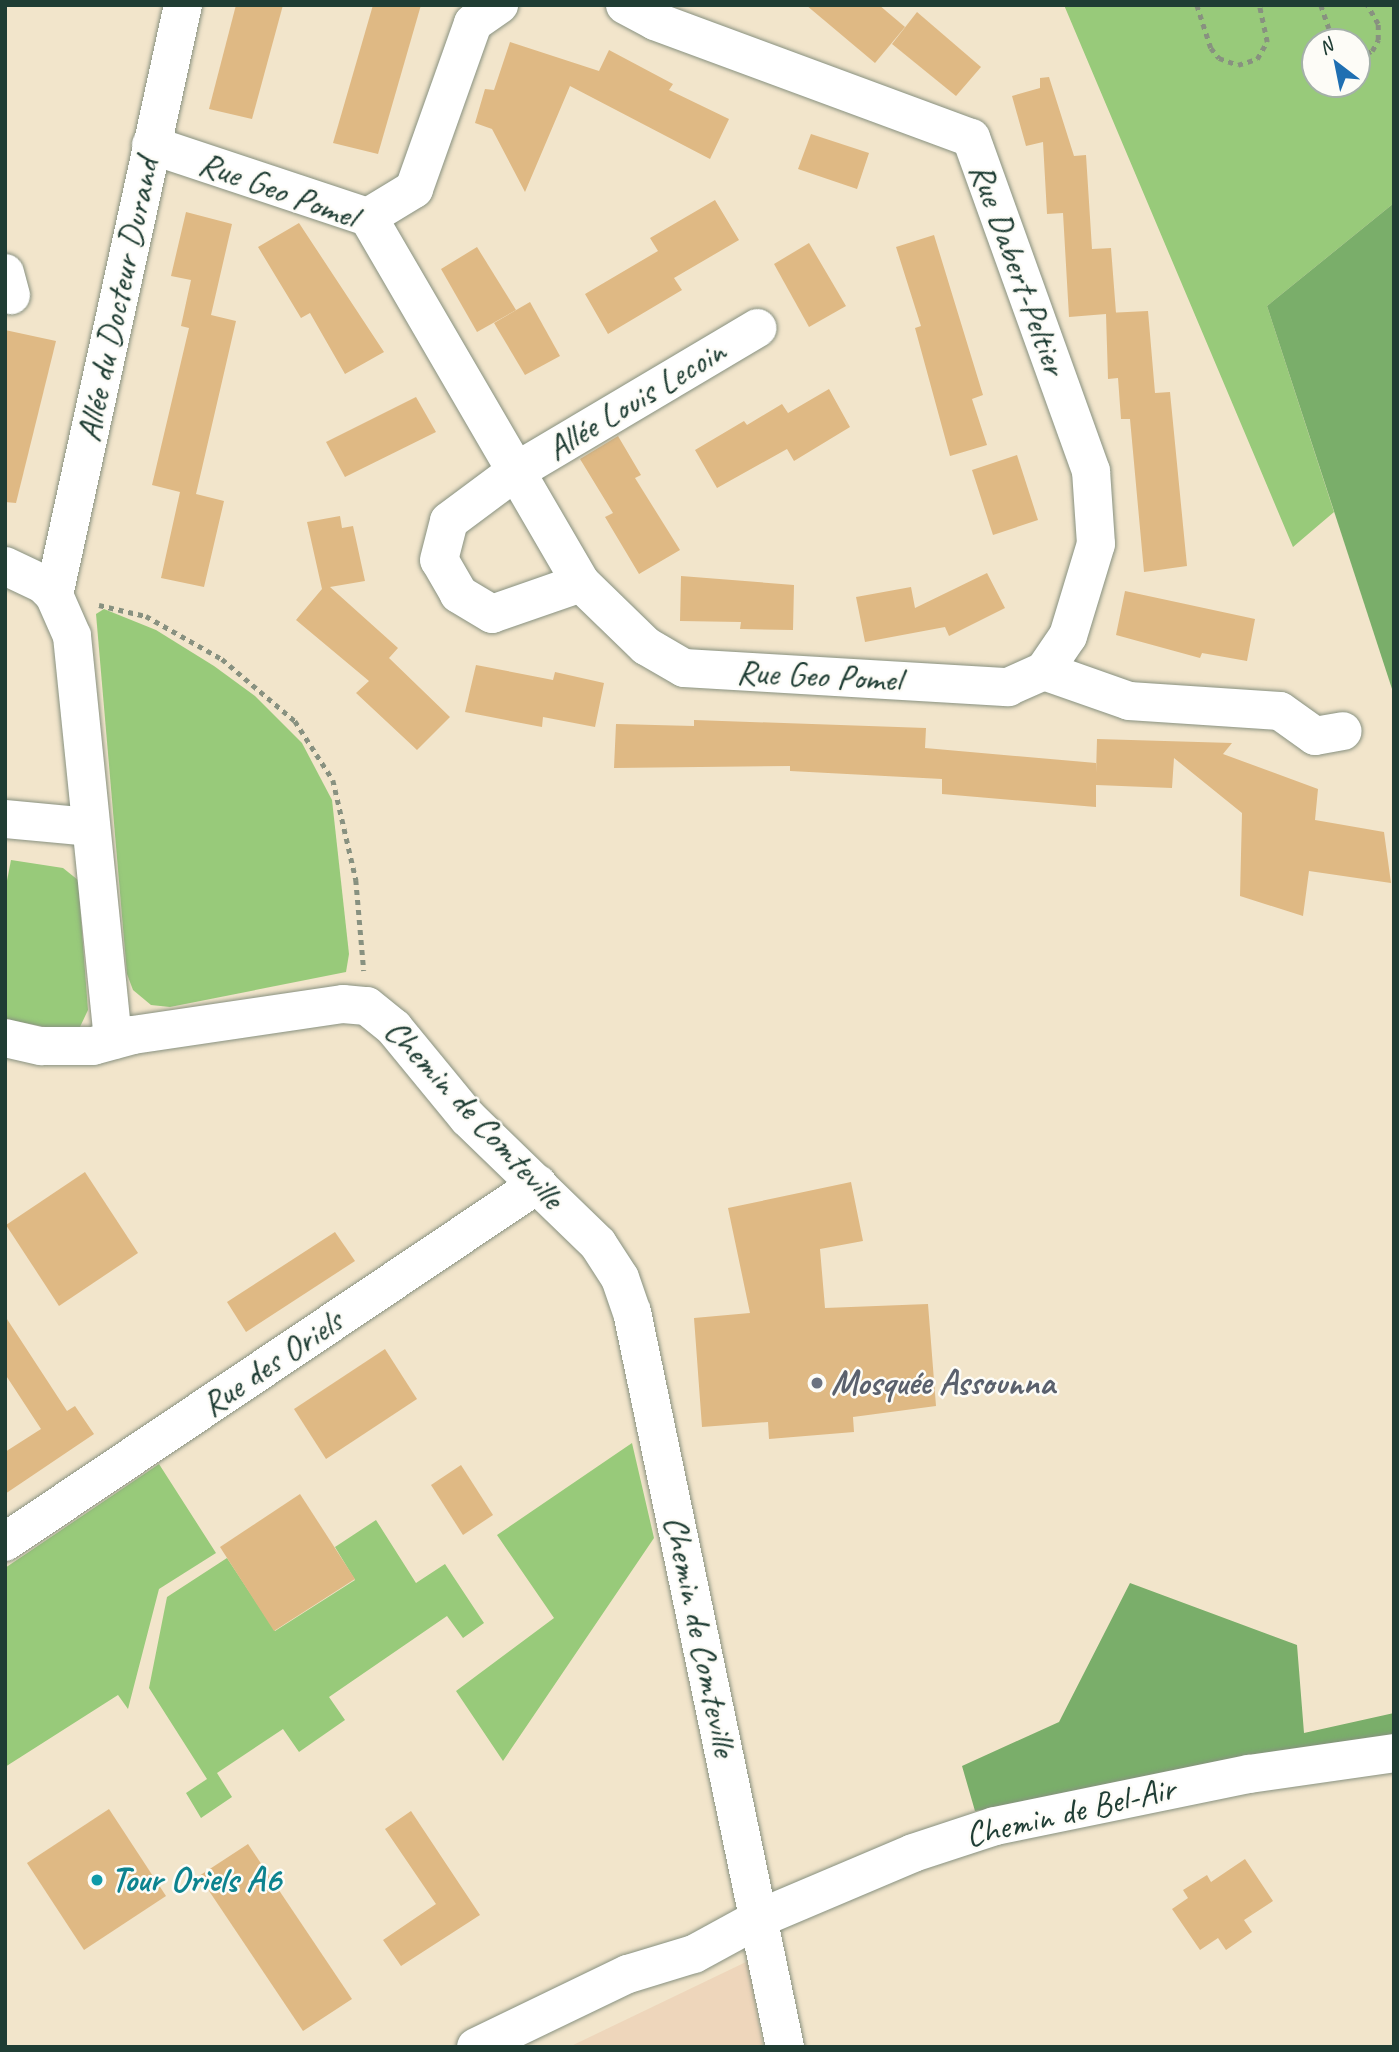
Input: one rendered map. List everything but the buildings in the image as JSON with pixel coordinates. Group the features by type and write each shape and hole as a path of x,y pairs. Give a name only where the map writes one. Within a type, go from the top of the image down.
{"street":[{"name":"Allée du Docteur Durand","path":"54,595 183,5"},
{"path":"368,217 414,189 473,23 499,5"},
{"name":"Rue Dabert-Peltier","path":"625,5 655,21 971,138 1091,471 1096,544 1068,636 1044,671"},
{"name":"Rue Geo Pomel","path":"151,145 368,217 581,583 646,646 684,668 1008,687 1044,671"},
{"name":"Allée Louis Lecoin","path":"515,472 758,328"},
{"path":"515,472 449,521 439,560 458,594 492,614 581,583"},
{"path":"5,566 43,584 54,595 72,636 89,827 113,1040"},
{"path":"1044,671 1129,701 1280,710 1315,736 1343,731"},
{"path":"5,819 89,827"},
{"name":"Chemin de Comteville","path":"5,1038 41,1046 93,1046 113,1040 343,1004 367,1006 388,1021 468,1118 598,1244 620,1278 632,1312 785,2047"},
{"name":"Rue des Oriels","path":"5,1542 538,1184"},
{"name":"Chemin de Bel-Air","path":"475,2047 628,1974 694,1954 760,1918 932,1845 995,1826 1211,1781 1394,1753"}],"path":[{"path":"1197,5 1211,48 1219,58 1238,65 1256,59 1267,42 1259,5"},
{"path":"1321,5 1329,28"},
{"path":"1367,5 1378,24 1378,40 1371,51"},
{"path":"54,595 146,616 222,659 295,721 333,780 356,880 367,1006"}],"shaded area":[{"path":"748,1961 763,2047 569,2047"}],"green space":[{"path":"1064,5 1394,5 1394,203 1267,306 1334,512 1293,547"},
{"path":"1394,203 1394,695 1267,306"},
{"path":"104,609 156,630 214,666 255,696 302,743 332,800 349,954 346,972 170,1007 151,1005 133,990 127,974 96,614"},
{"path":"11,860 63,868 78,880 88,1010 79,1029 66,1031 5,1019 5,891"},
{"path":"632,1443 654,1538 503,1761 456,1691 554,1618 497,1535"},
{"path":"159,1464 216,1553 159,1589 128,1709 118,1695 5,1767 5,1568"},
{"path":"376,1520 416,1583 445,1564 484,1623 463,1638 447,1616 329,1697 345,1720 299,1752 283,1729 217,1773 232,1797 201,1818 186,1793 207,1779 149,1688 167,1597 227,1558 275,1631 355,1580 335,1547"},
{"path":"1130,1583 1297,1645 1304,1733 1394,1713 1394,1744 975,1811 962,1766 1059,1722"}],"place":[{"name":"Mosquée Assounna","path":"817,1383"},
{"name":"Tour Oriels A6","path":"97,1880"}]}
